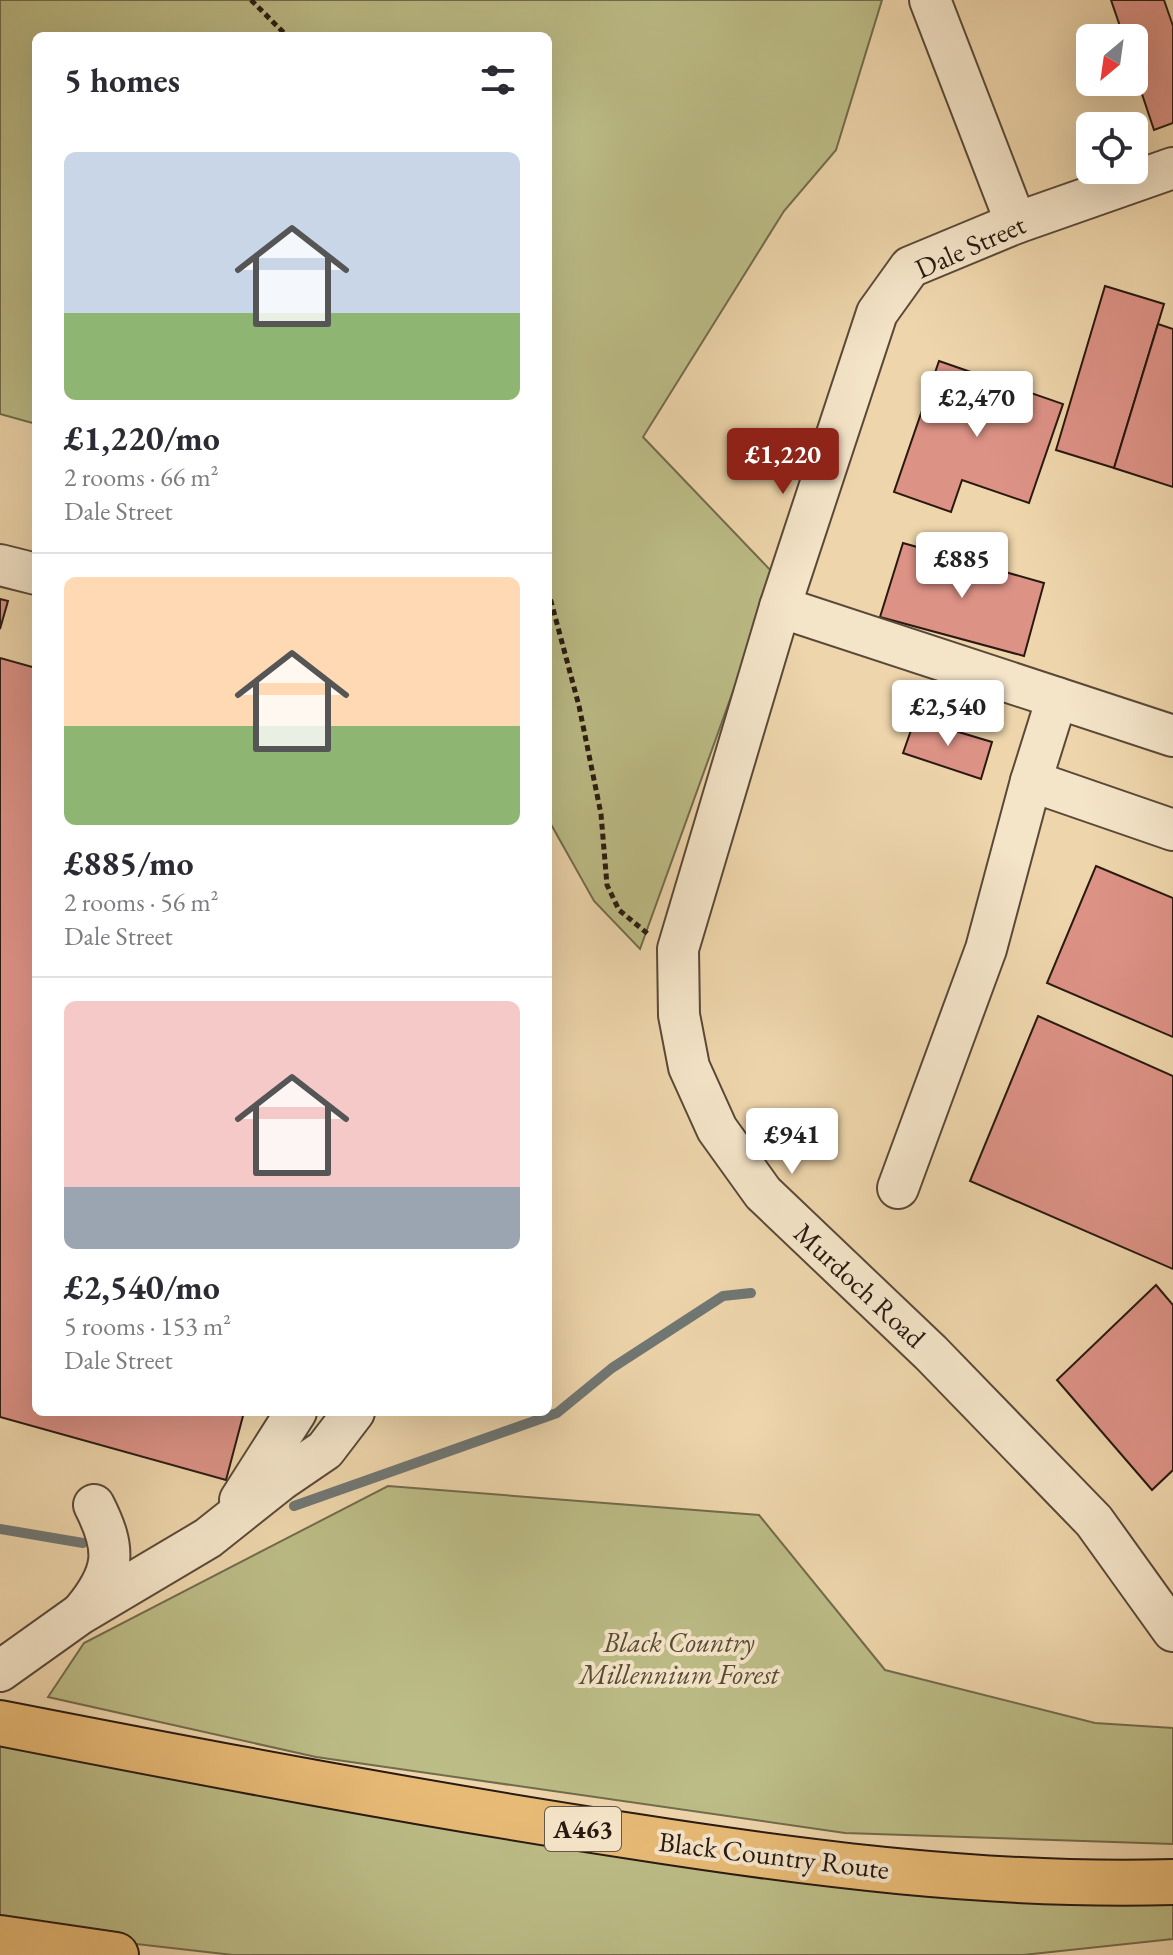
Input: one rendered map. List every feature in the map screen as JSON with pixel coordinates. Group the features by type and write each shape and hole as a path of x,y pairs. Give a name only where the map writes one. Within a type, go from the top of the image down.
{"highway":[{"name":"Black Country Route","path":"0,1723 425,1805 821,1865 1097,1884 1173,1882"},
{"path":"0,1938 116,1955"}],"street":[{"path":"930,0 1016,223"},
{"name":"Dale Street","path":"780,607 877,313 910,267 1016,223 1173,168"},
{"path":"0,565 32,573"},
{"path":"780,607 1173,736"},
{"name":"Murdoch Road","path":"780,607 678,949 679,1015 689,1067 717,1129 763,1193 931,1353 1094,1521 1171,1624"},
{"path":"898,1188 986,949 1031,781 1057,698"},
{"path":"1031,781 1173,830"},
{"path":"217,1531 293,1416"},
{"path":"0,1671 80,1614 217,1531 325,1450 351,1416"},
{"path":"80,1614 103,1586 111,1558 106,1528 94,1505"}],"path":[{"path":"251,0 283,32"},
{"path":"552,605 579,706 601,814 607,885 619,910 637,928 678,949"}],"green space":[{"path":"0,0 882,0 836,150 784,211 643,437 775,575 640,949 594,901 552,826 552,32 32,32 32,423 0,414"},
{"name":"Black Country Millennium Forest","path":"388,1486 759,1515 885,1670 1095,1723 1173,1728 1173,1844 845,1833 316,1757 48,1697 84,1643"},
{"path":"0,1739 1173,1903 1173,1939 1023,1955 233,1955 101,1940 0,1923"}],"building":[{"path":"1111,0 1164,0 1173,26 1173,123 1154,130 1143,96 1148,96 1148,24 1119,24"},
{"path":"1105,286 1164,304 1114,468 1056,450"},
{"path":"1158,324 1173,329 1173,487 1114,468"},
{"path":"939,361 1063,404 1029,503 962,480 951,512 894,492"},
{"path":"903,543 1044,583 1024,656 880,617"},
{"path":"0,599 8,601 0,629"},
{"path":"0,658 32,667 32,1416 243,1416 226,1480 0,1417"},
{"path":"915,719 992,742 981,779 903,753"},
{"path":"1096,866 1173,898 1173,1037 1047,983"},
{"path":"1038,1016 1173,1076 1173,1269 970,1181"},
{"path":"1156,1285 1173,1305 1173,1470 1152,1490 1057,1380"}],"waterway":[{"path":"552,1415 612,1368 723,1296 751,1293"},
{"path":"294,1506 549,1416"},
{"path":"0,1529 83,1543"}]}
